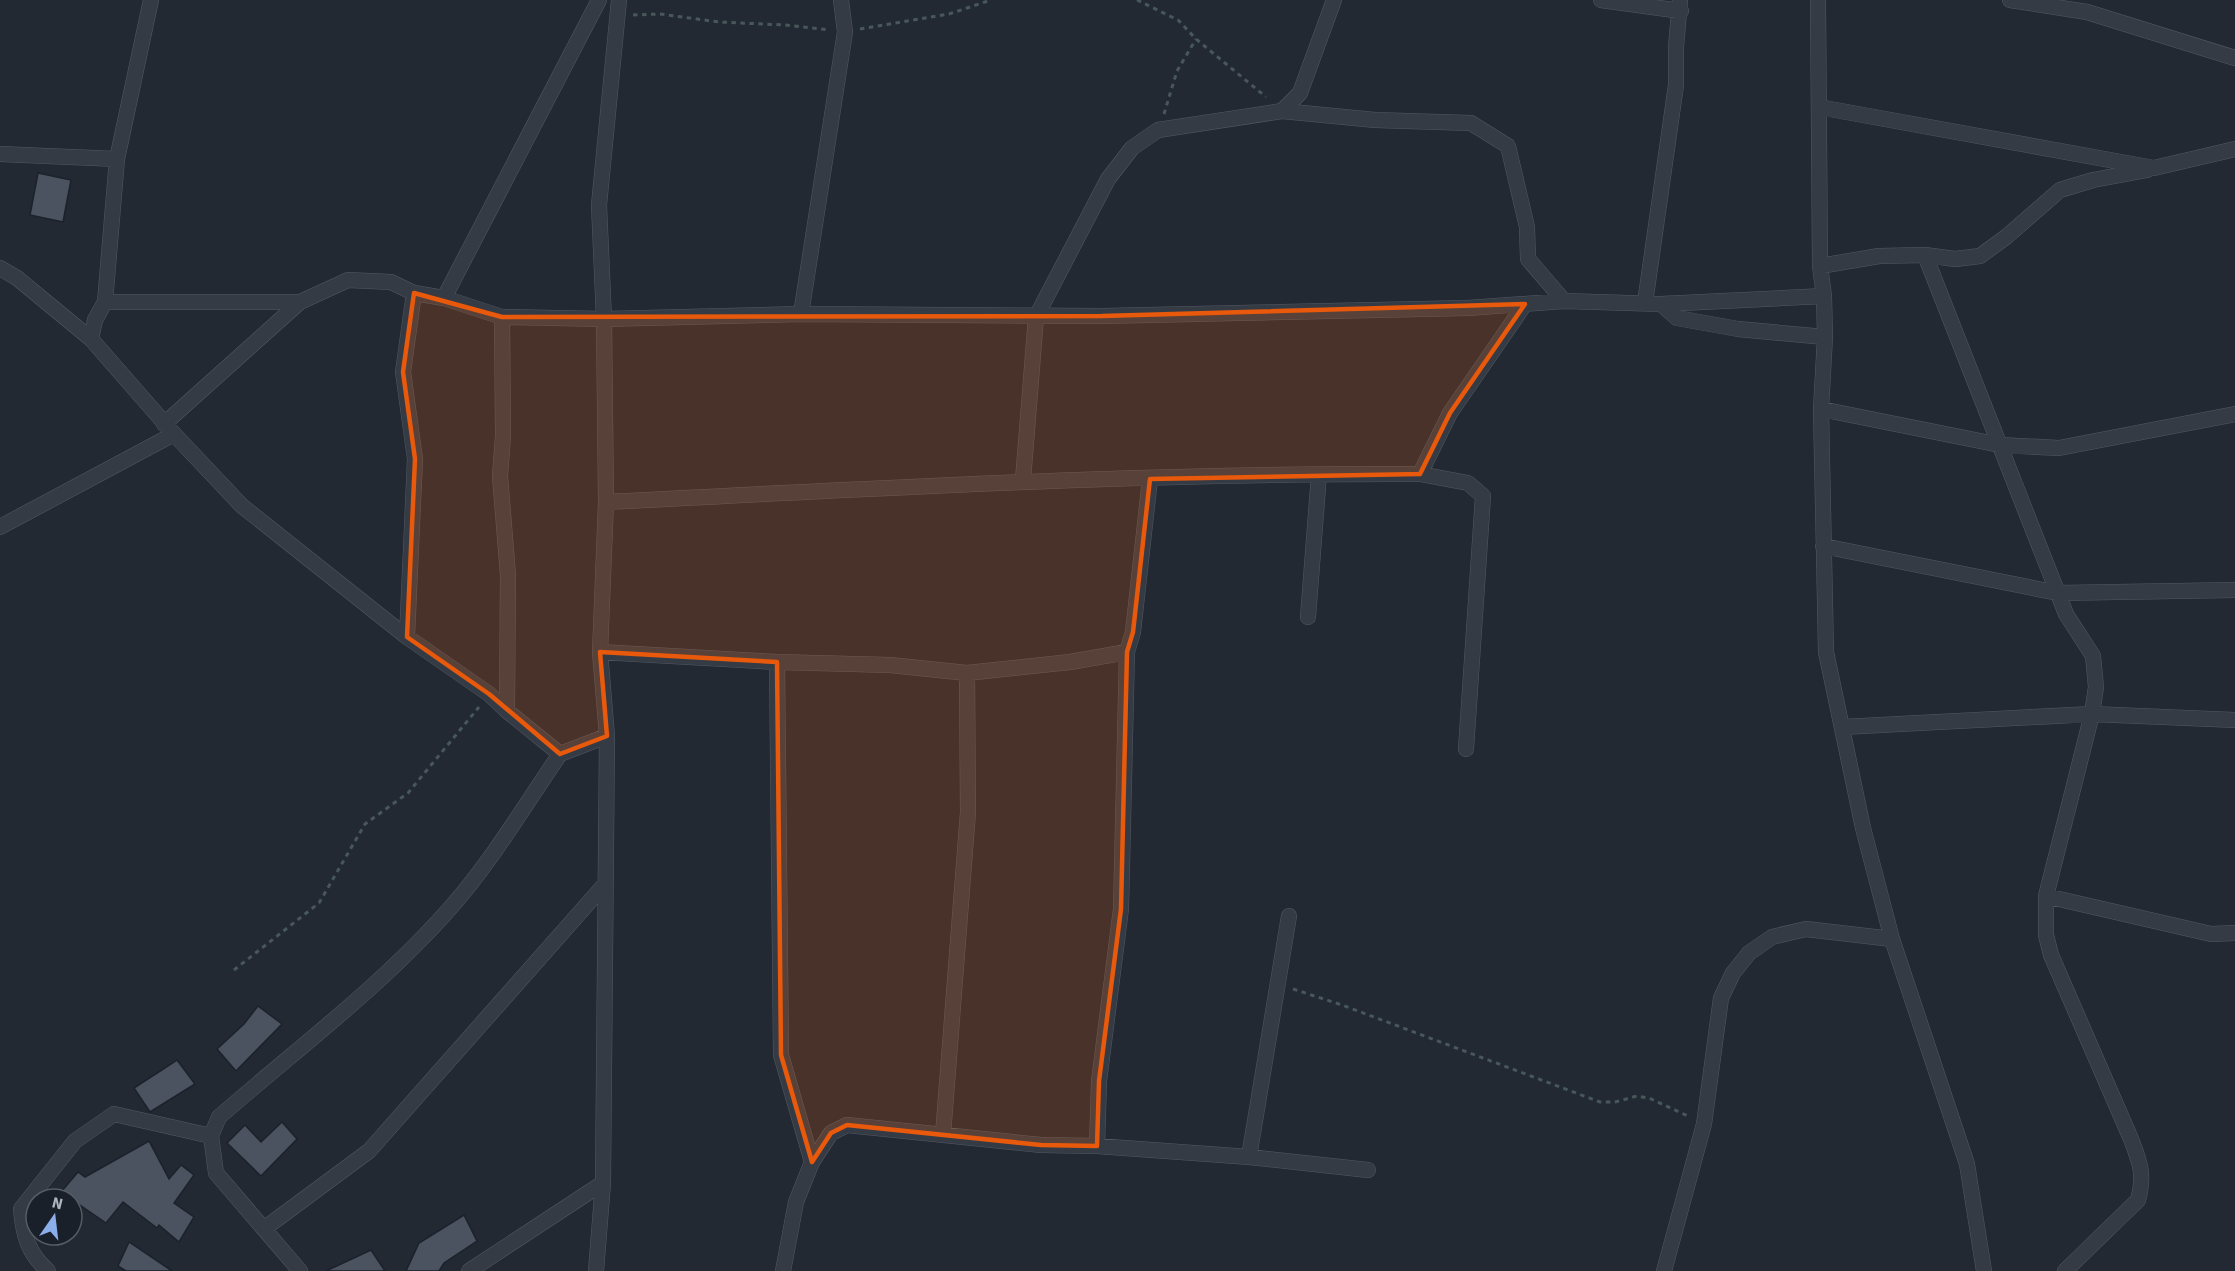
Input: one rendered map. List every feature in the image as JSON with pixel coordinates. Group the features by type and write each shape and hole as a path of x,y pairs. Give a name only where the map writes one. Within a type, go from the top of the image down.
{"street":[{"path":"91,339 95,320 105,302 117,159 151,0"},
{"path":"444,298 599,0"},
{"path":"801,314 845,32 841,0"},
{"path":"1282,111 1300,93 1334,0"},
{"path":"1601,0 1680,6 1676,47 1676,85 1645,303"},
{"path":"1818,0 1820,266 1824,296 1825,337 1821,409 1826,652 1863,828 1892,939 1967,1164 1984,1271"},
{"path":"2010,0 2087,12 2235,58"},
{"path":"596,1271 603,1183 607,736 600,652 606,502 604,319 599,205 619,8"},
{"path":"1819,106 2154,168"},
{"path":"1023,480 1036,317 1108,179 1132,148 1158,130 1282,111 1375,120 1471,123 1508,146 1527,227 1528,259 1564,301"},
{"path":"1820,266 1880,256 1925,255 1955,259 1980,256 2006,237 2060,190 2092,180 2154,168 2235,148"},
{"path":"0,154 117,159"},
{"path":"1925,255 2066,614 2093,656 2096,687 2092,714 2046,896 2046,935 2050,955 2142,1168 2142,1184 2138,1200 2065,1271"},
{"path":"0,268 17,278 91,339 169,429 242,506 407,636 489,694 560,754"},
{"path":"0,527 169,429 300,302 348,280 391,282 414,293 444,298 502,317 604,319 801,314 947,314 1036,317 1468,308 1564,301 1661,304 1824,296"},
{"path":"407,636 415,459 403,372 414,293"},
{"path":"105,302 300,302"},
{"path":"1420,474 1450,413 1526,304"},
{"path":"1661,304 1677,318 1738,329 1825,337"},
{"path":"502,317 503,436 500,476 508,575 507,711"},
{"path":"1821,409 2000,445 2059,448 2235,414"},
{"path":"1308,617 1319,474"},
{"path":"606,502 1023,480 1420,474 1468,483 1483,496 1466,749"},
{"path":"1097,1146 1099,1081 1121,909 1127,652 1133,632 1150,478"},
{"path":"1823,546 2058,592 2235,590"},
{"path":"600,652 777,662 890,665 966,673 1070,662 1127,652"},
{"path":"777,662 781,1055 812,1162"},
{"path":"943,1135 968,812 966,673"},
{"path":"1842,727 2092,714 2235,720"},
{"path":"300,1271 216,1173 211,1136 219,1117 336,1019 453,905 495,849 560,754 607,736"},
{"path":"265,1228 369,1151 606,883"},
{"path":"2046,896 2211,934 2235,933"},
{"path":"1249,1157 1289,915"},
{"path":"1664,1271 1704,1124 1721,998 1733,974 1749,953 1772,937 1806,929 1892,939"},
{"path":"48,1271 36,1260 23,1233 21,1209 75,1141 114,1114 211,1136"},
{"path":"783,1271 796,1202 812,1162 831,1133 848,1125 1041,1145 1097,1146 1249,1157 1368,1170"},
{"path":"468,1271 603,1183"}],"path":[{"path":"619,8 719,22 785,25 845,32 949,14 991,0"},
{"path":"1137,0 1178,20 1196,39 1282,111"},
{"path":"1158,130 1171,97 1177,71 1196,39"},
{"path":"234,970 320,903 365,824 408,793 435,763 489,694"},
{"path":"1277,983 1342,1005 1600,1102 1615,1102 1636,1096 1649,1098 1704,1124"}],"highlighted area":[{"path":"414,293 502,317 1102,316 1525,304 1450,413 1420,474 1150,479 1133,632 1127,652 1121,909 1099,1081 1097,1146 1041,1145 847,1125 831,1133 812,1162 781,1055 777,662 600,652 607,736 560,754 489,694 407,637 415,459 403,372"}],"building":[{"path":"38,173 71,180 63,222 30,215"},
{"path":"258,1006 282,1024 236,1071 217,1049 244,1024"},
{"path":"177,1060 195,1084 150,1112 134,1088"},
{"path":"282,1122 297,1139 261,1176 227,1143 245,1125 261,1142"},
{"path":"149,1141 169,1179 181,1165 194,1175 174,1203 194,1217 179,1242 159,1225 157,1228 123,1202 106,1223 84,1208 84,1187 65,1187 78,1172 85,1177"},
{"path":"464,1215 477,1241 444,1263 439,1271 406,1271 419,1243"},
{"path":"129,1242 172,1271 126,1271 118,1266"},
{"path":"371,1250 385,1271 326,1271"}]}
